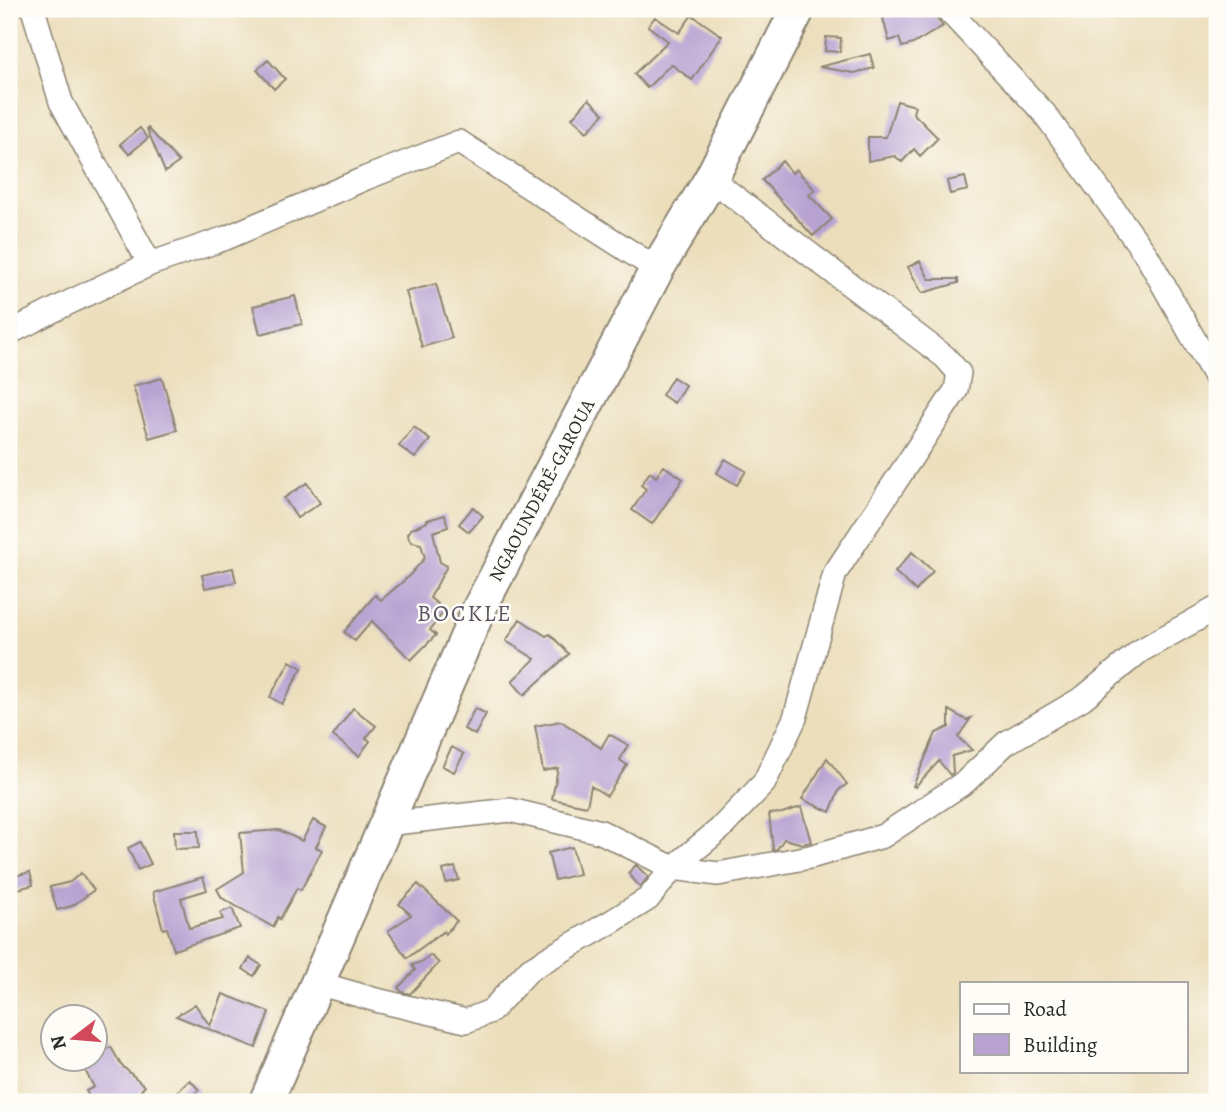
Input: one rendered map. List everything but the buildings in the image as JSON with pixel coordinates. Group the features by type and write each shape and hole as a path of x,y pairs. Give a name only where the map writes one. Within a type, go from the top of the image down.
{"highway":[{"name":"NGAOUNDÉRÉ-GAROUA","path":"266,1102 479,609 657,269 711,179 798,9"}],"street":[{"path":"33,9 61,102 150,264"},
{"path":"947,9 1044,113 1147,256 1217,380"},
{"path":"9,334 150,264 226,238 366,178 459,142 657,269"},
{"path":"317,983 466,1021 491,1011 530,969 648,898 673,868 720,829 764,783 795,718 835,573 956,390 959,373 945,357 711,179"},
{"path":"386,824 510,810 601,832 673,868 718,874 810,857 883,836 965,782 1006,743 1083,698 1140,651 1217,608"}],"district":[{"name":"BOCKLE","path":"465,613"}]}
